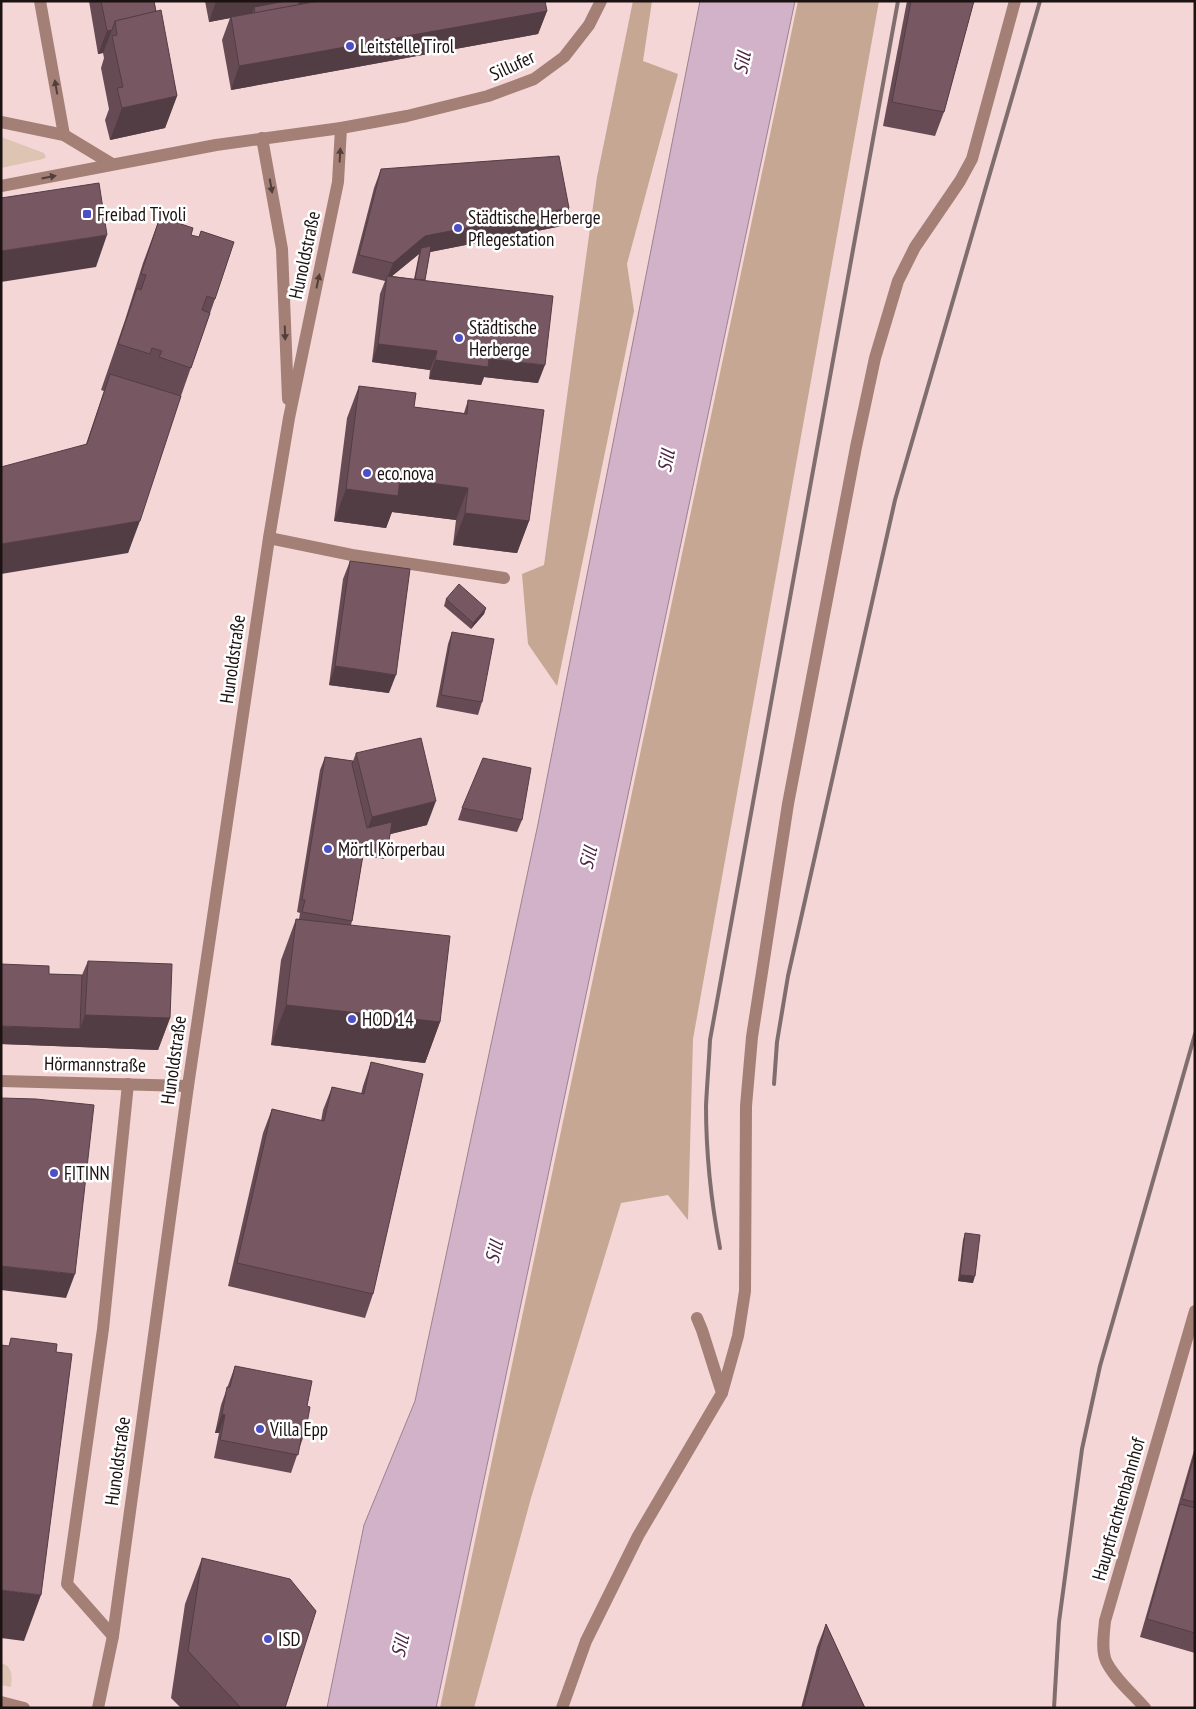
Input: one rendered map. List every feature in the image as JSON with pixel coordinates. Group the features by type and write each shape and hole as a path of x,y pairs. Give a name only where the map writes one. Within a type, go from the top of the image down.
{"street":[{"path":"40,1 64,135"},
{"name":"Sillufer","path":"341,128 407,116 488,96 534,79 564,57 589,24 601,1"},
{"path":"562,1708 586,1642 634,1545 722,1393 738,1336 745,1291 746,1106 752,1037 788,804 856,447 875,358 898,282 915,247 960,181 972,159 1015,1"},
{"path":"1,122 64,135 112,164"},
{"path":"1,186 112,164 262,138 341,128"},
{"name":"Hunoldstraße","path":"98,1708 112,1636 188,1086 269,538 289,418 338,182 341,128"},
{"name":"Hunoldstraße","path":"262,138 282,249 289,418"},
{"path":"269,538 352,555 504,578"},
{"name":"Hörmannstraße","path":"1,1081 188,1086"},
{"path":"112,1636 67,1584 103,1329 128,1084"},
{"name":"Hauptfrachtenbahnhof","path":"1144,1708 1105,1660 1103,1640 1105,1621 1195,1311"},
{"path":"697,1318 722,1393"},
{"path":"1,1702 24,1708"}],"shaded area":[{"path":"633,1 652,1 643,61 678,74 627,264 634,311 557,686 528,644 522,574 544,565 597,177"},
{"path":"798,1 879,1 693,1039 688,1220 668,1195 621,1203 531,1498 474,1708 440,1708"},
{"path":"1,137 44,153 46,157 1,168"},
{"path":"1,1663 10,1669 11,1687 1,1685"}],"water":[{"name":"Sill","path":"700,1 795,1 436,1708 327,1708 364,1525 415,1401 538,824"}],"building":[{"path":"101,1 154,1 156,12 115,21 112,30 107,31"},
{"path":"286,1 299,1 299,5 255,13 254,7"},
{"path":"319,1 545,1 547,11 239,66 231,17"},
{"path":"911,1 974,1 944,112 892,102"},
{"path":"161,10 177,96 122,108 117,88 123,87 112,36 117,35 115,21"},
{"name":"Städtische Herberge Pflegestation","path":"559,156 569,208 425,236 393,263 359,255 381,169"},
{"path":"99,183 107,235 1,251 1,198"},
{"path":"160,217 193,228 191,235 199,237 201,231 234,242 215,299 207,296 202,310 210,313 191,368 159,357 162,351 152,348 150,354 118,344 137,288 141,290 146,275 141,274"},
{"path":"431,246 425,280 415,279 421,248"},
{"name":"Städtische Herberge","path":"387,276 553,296 545,365 489,359 488,367 435,360 437,351 378,344"},
{"path":"110,374 181,396 140,521 1,544 1,467 87,444"},
{"path":"359,386 416,393 414,407 467,414 468,400 544,410 529,521 465,513 468,488 400,479 398,496 346,489"},
{"path":"350,561 410,569 396,675 335,666"},
{"path":"459,584 486,608 473,623 446,599"},
{"path":"452,632 494,639 482,702 441,695"},
{"path":"421,738 436,801 372,817 356,753"},
{"path":"325,757 353,761 352,764 367,828 392,822 388,847 365,843 352,921 302,912 305,900 302,900"},
{"path":"483,758 531,768 522,820 462,808"},
{"path":"296,919 450,936 440,1022 286,1005"},
{"path":"88,961 172,964 170,1018 85,1015"},
{"path":"1,964 49,966 49,974 82,975 80,1029 1,1026"},
{"path":"371,1062 423,1074 373,1294 237,1263 272,1109 324,1121 332,1087 364,1094"},
{"path":"1,1098 36,1099 94,1105 75,1274 1,1266"},
{"path":"965,1233 980,1235 975,1276 960,1275"},
{"path":"11,1338 57,1344 56,1352 72,1354 41,1595 1,1590 1,1345 9,1346"},
{"name":"Villa Epp","path":"235,1366 312,1381 307,1406 310,1407 306,1429 303,1428 298,1455 220,1440 225,1415 222,1414 227,1387 230,1387"},
{"path":"1195,1453 1195,1502 1182,1499"},
{"path":"1180,1504 1195,1508 1195,1633 1147,1619"},
{"path":"202,1558 290,1579 316,1611 285,1708 241,1708 188,1651"},
{"path":"826,1624 865,1708 803,1708"}],"railway":[{"path":"720,1248 714,1213 707,1141 706,1106 710,1040 898,1"},
{"path":"774,1084 777,1042 788,976 895,500 1040,1"},
{"path":"1054,1708 1059,1622 1082,1449 1100,1366 1195,1034"}],"place":[{"name":"Leitstelle Tirol","path":"350,46"},
{"name":"Freibad Tivoli","path":"87,214"},
{"name":"Städtische Herberge Pflegestation","path":"458,228"},
{"name":"Städtische Herberge","path":"459,338"},
{"name":"eco.nova","path":"367,473"},
{"name":"Mörtl Körperbau","path":"328,849"},
{"name":"HOD 14","path":"352,1019"},
{"name":"FITINN","path":"54,1173"},
{"name":"Villa Epp","path":"260,1429"},
{"name":"ISD","path":"268,1639"}]}
